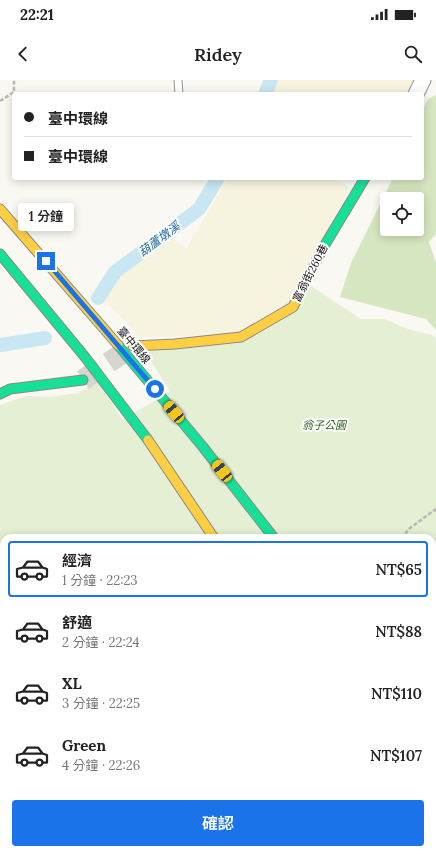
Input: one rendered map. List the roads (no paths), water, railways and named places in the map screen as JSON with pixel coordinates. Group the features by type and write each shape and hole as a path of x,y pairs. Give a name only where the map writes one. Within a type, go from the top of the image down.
{"main road":[{"name":"富翁街260巷","path":"133,346 175,344 241,337 293,307 323,248 364,180"},
{"name":"臺中環線","path":"0,209 72,291 203,447 271,534"},
{"path":"0,254 50,312 135,421 211,534"},
{"path":"0,394 10,390 83,380"}],"street":[{"path":"417,92 423,80"}],"lane":[{"path":"178,80 179,92"}],"waterway":[{"name":"葫蘆墩溪","path":"266,92 271,80"},
{"name":"葫蘆墩溪","path":"98,298 115,272 199,209 217,180"},
{"path":"0,345 45,338"}],"tunnel":[{"path":"83,380 133,346"}],"park label":[{"name":"翁子公園","path":"324,425"}]}
